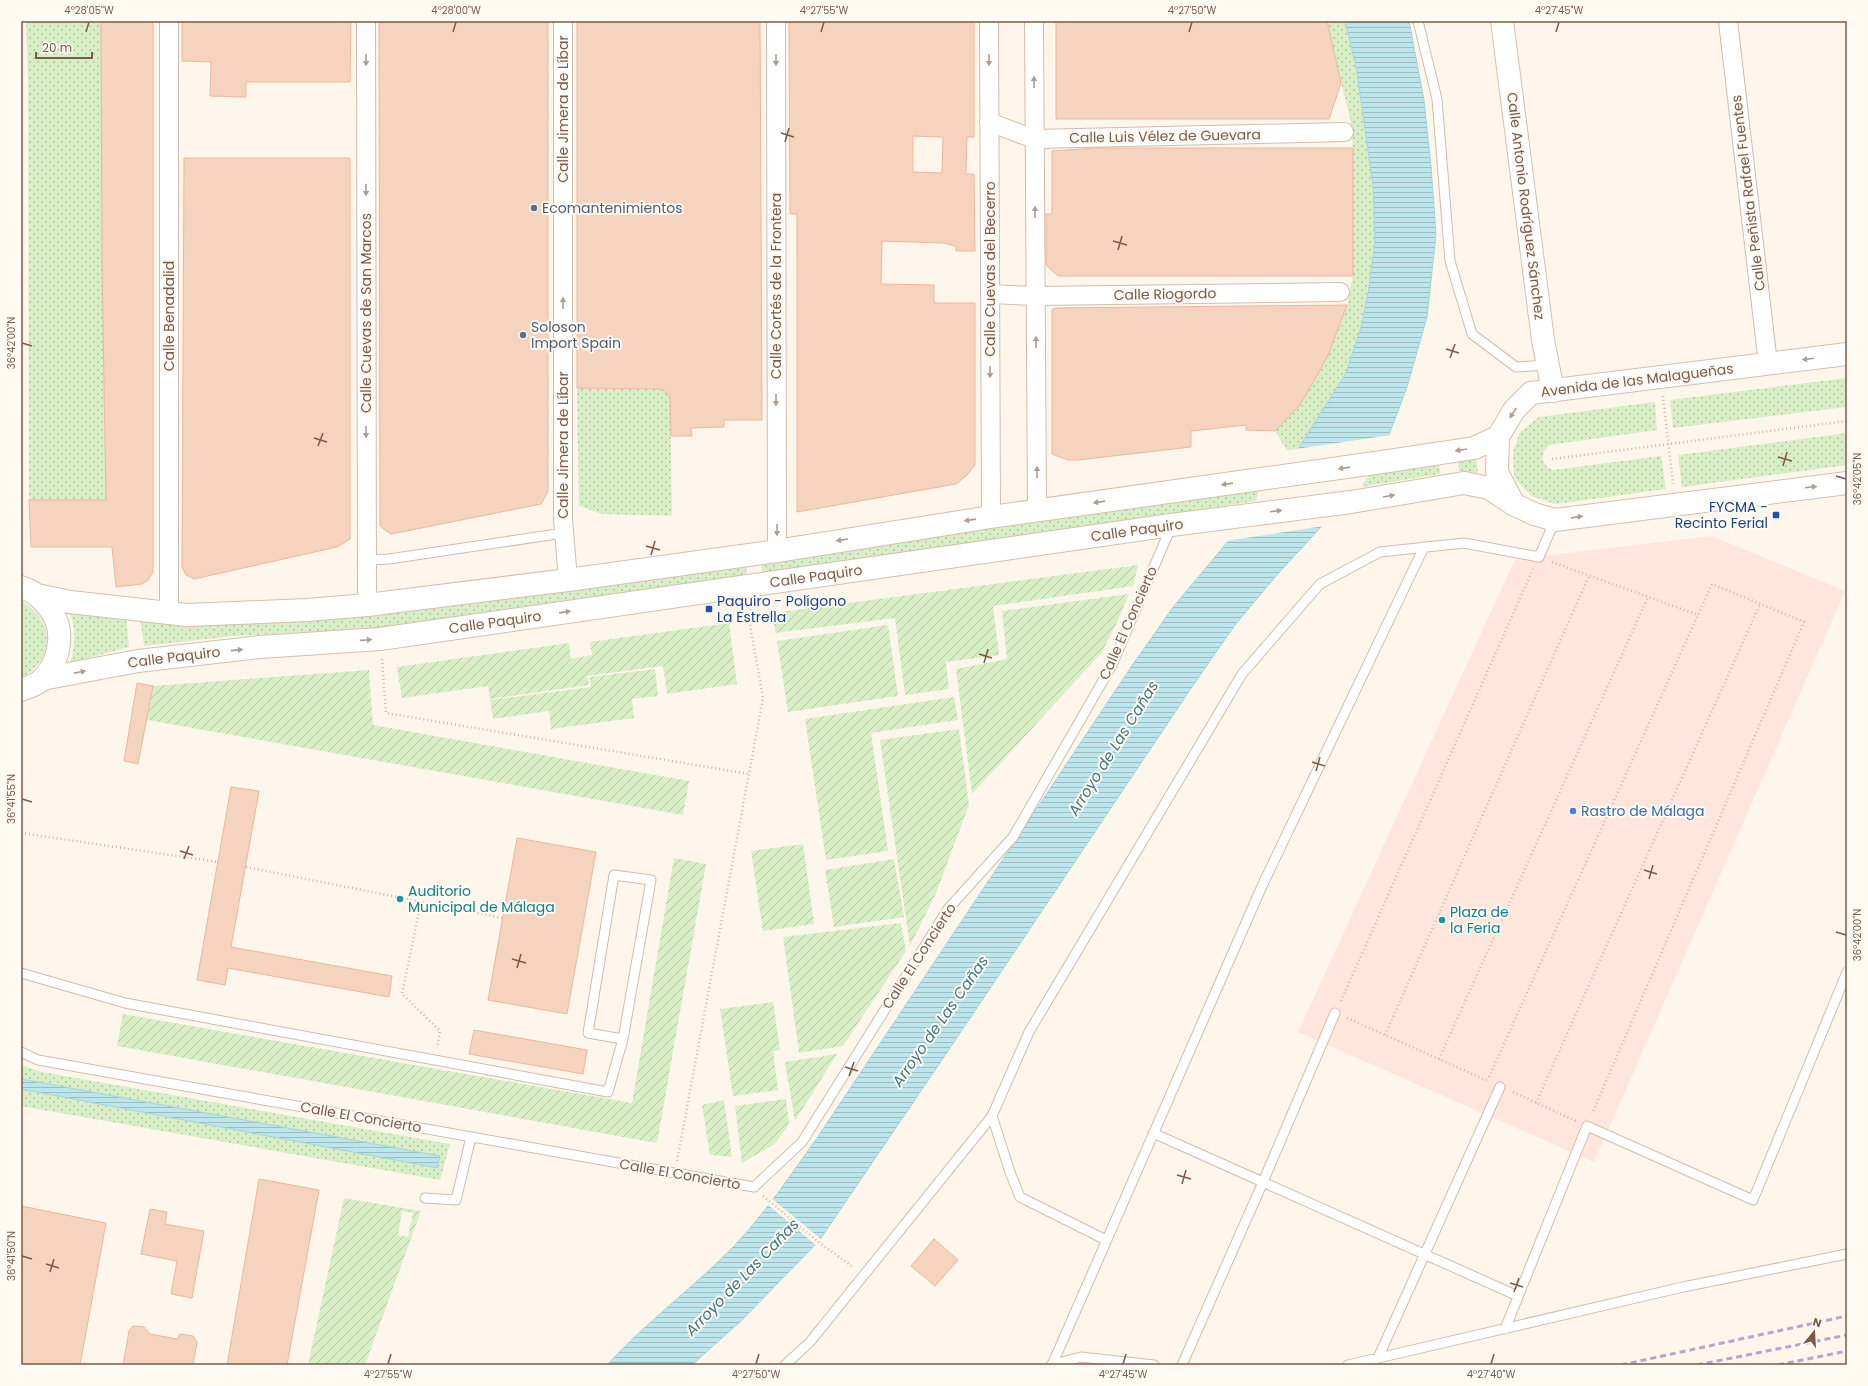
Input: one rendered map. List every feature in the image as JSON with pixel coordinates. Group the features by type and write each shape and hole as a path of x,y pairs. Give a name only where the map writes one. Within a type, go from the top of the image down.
{"main road":[{"name":"Calle Antonio Rodríguez Sánchez","path":"1502,21 1543,340 1553,391"},
{"name":"Avenida de las Malagueñas","path":"1513,504 1497,472 1498,437 1514,410 1531,393 1847,354"},
{"path":"29,591 70,602 187,615 306,610 367,605 568,580 991,517 1382,462 1474,448 1498,437"},
{"name":"Calle Paquiro","path":"42,679 138,661 260,647 380,639 1171,525 1351,502 1464,483 1489,488 1513,504"},
{"path":"1513,504 1534,514 1555,520 1847,483"},
{"path":"21,690 35,685 42,679 56,660 60,636 54,613 29,591"}],"street":[{"name":"Calle Benadalid","path":"169,21 169,612"},
{"name":"Calle Cuevas de San Marcos","path":"366,21 367,605"},
{"name":"Calle Jimera de Líbar","path":"563,21 564,533 568,580"},
{"name":"Calle Cortés de la Frontera","path":"776,21 777,550"},
{"name":"Calle Cuevas del Becerro","path":"989,21 991,517"},
{"path":"1034,21 1037,511"},
{"name":"Calle Peñista Rafael Fuentes","path":"1728,21 1768,364"},
{"name":"Calle Luis Vélez de Guevara","path":"989,122 1034,139 1344,132"},
{"name":"Calle Riogordo","path":"990,294 1035,296 1340,292"}],"lane":[{"path":"1418,21 1437,99 1450,261 1472,334 1516,367 1548,365"},
{"path":"784,1365 810,1342 992,1116 1029,1032 1242,674 1320,584 1380,552 1464,543 1539,557 1555,520"},
{"name":"Calle El Concierto","path":"21,1052 38,1060 754,1187 802,1142 948,909 1013,837 1112,665 1171,525"},
{"path":"366,560 389,559 564,533"},
{"path":"1051,1365 1262,886 1424,547"},
{"path":"21,973 125,1003 608,1092 623,1039 651,880 614,875 588,1033 623,1039"},
{"path":"1505,1329 1587,1126 1753,1200 1847,972"},
{"path":"1182,1365 1263,1182 1335,1013"},
{"path":"1378,1358 1500,1087"},
{"path":"992,1116 1010,1172 1020,1197 1106,1240"},
{"path":"1153,1133 1518,1296"},
{"path":"425,1198 456,1200 471,1136"},
{"path":"1348,1365 1684,1287 1847,1254"},
{"path":"1051,1365 1081,1357 1154,1365"}],"path":[{"path":"1661,378 1676,504"},
{"path":"1552,459 1847,421"},
{"path":"1487,1081 1712,584 1804,622 1587,1126 1335,1013 1539,557 1698,614"},
{"path":"1384,1035 1589,576"},
{"path":"674,1173 763,698 749,619 756,584"},
{"path":"1439,1059 1648,597"},
{"path":"1536,1103 1760,604"},
{"path":"380,639 386,713 749,774"},
{"path":"21,833 218,862"},
{"path":"246,868 503,918"},
{"path":"421,902 402,994 440,1031 435,1060"},
{"path":"768,1201 821,1244 865,1275"}],"shaded area":[{"name":"Rastro de Málaga","path":"1712,536 1845,591 1594,1162 1298,1032 1515,559"}],"green space":[{"path":"26,21 101,21 102,265 106,500 29,500 28,82"},
{"path":"1327,21 1345,21 1356,66 1373,186 1375,242 1362,324 1346,373 1298,449 1287,450 1275,431 1299,406 1327,355 1347,305 1353,276 1353,148 1350,117"},
{"path":"1847,378 1847,407 1673,428 1670,400"},
{"path":"577,388 670,389 672,516 602,514 579,506"},
{"path":"1655,402 1657,430 1549,445 1544,451 1542,459 1547,467 1553,470 1661,456 1666,489 1555,504 1531,496 1514,477 1513,452 1520,432 1539,417"},
{"path":"1847,433 1847,465 1682,487 1678,455"},
{"path":"1476,458 1478,473 1459,471 1458,459"},
{"path":"1439,462 1440,474 1361,487 1371,472"},
{"path":"1259,489 1256,501 763,574 761,561"},
{"path":"746,563 747,576 384,628 234,636 144,646 140,617"},
{"path":"1138,565 1133,586 993,606 999,655 946,662 949,689 905,695 895,618 775,633 773,613"},
{"path":"1129,594 1102,652 972,794 956,669 1007,659 1002,611"},
{"path":"21,601 41,618 47,640 45,650 40,661 32,670 21,678"},
{"path":"69,612 126,617 129,647 70,663 73,650 74,631"},
{"path":"729,623 737,684 667,694 663,666 587,676 589,685 490,699 488,686 402,698 397,667 569,643 571,659 592,655 590,642"},
{"path":"888,625 898,696 788,712 777,641"},
{"path":"655,669 658,696 632,699 634,718 551,729 549,711 493,719 490,700 591,687 590,677"},
{"path":"369,670 373,725 689,781 683,815 147,720 153,686"},
{"path":"954,697 958,720 871,733 888,851 826,860 805,719"},
{"path":"959,729 969,805 936,893 910,946 880,740"},
{"path":"803,844 814,924 763,931 751,851"},
{"path":"674,858 706,864 657,1143 117,1046 123,1014 632,1103"},
{"path":"894,859 904,917 834,927 825,870"},
{"path":"901,923 906,951 843,1046 799,1053 783,937"},
{"path":"773,1002 780,1050 773,1051 778,1090 733,1096 720,1009"},
{"path":"837,1054 795,1121 785,1062"},
{"path":"21,1065 42,1072 450,1144 440,1180 21,1106"},
{"path":"786,1099 789,1124 775,1144 742,1163 735,1106"},
{"path":"724,1100 732,1157 710,1155 702,1105"},
{"path":"344,1198 421,1211 365,1365 308,1365","holes":["402,1211 413,1213 408,1237 398,1235"]}],"water":[{"name":"Arroyo de Las Cañas","path":"1345,21 1409,21 1424,100 1436,235 1427,317 1407,387 1389,435 1321,527 1276,576 1235,625 819,1241 741,1321 692,1365 607,1365 638,1334 734,1246 757,1220 778,1192 819,1135 1133,664 1174,606 1229,540 1298,449 1346,373 1362,324 1375,242 1373,186 1356,66"},
{"path":"21,1079 440,1156 437,1168 21,1089"}],"pier":[{"path":"1391,435 1324,526 1226,541 1296,449"},
{"path":"771,1198 822,1240 820,1243 817,1246 767,1204"}],"building":[{"path":"101,21 153,21 153,572 148,580 142,584 116,587 112,547 31,547 29,500 106,500 102,265"},
{"path":"182,21 351,21 350,82 246,82 246,97 210,96 211,62 182,61"},
{"path":"379,21 548,21 548,491 541,504 391,534 380,526"},
{"path":"577,21 760,21 762,420 724,420 724,427 691,428 692,436 671,436 670,397 662,389 577,388"},
{"path":"789,21 974,21 974,137 967,137 966,174 974,174 975,251 956,251 956,246 943,243 882,241 881,284 934,285 934,303 975,303 975,465 967,475 956,484 797,512 797,214 790,214","holes":["913,136 943,137 942,173 913,172"]},
{"path":"1056,21 1327,21 1341,83 1329,119 1056,119"},
{"path":"1095,148 1353,148 1353,276 1058,276 1046,265 1046,214 1052,214 1052,151"},
{"path":"184,158 350,158 350,539 337,547 194,579 186,575 182,567"},
{"path":"1347,305 1328,355 1314,381 1299,406 1275,431 1246,430 1246,425 1191,431 1191,447 1078,460 1068,460 1052,454 1052,310 1056,308"},
{"path":"137,683 153,686 138,764 124,761"},
{"path":"231,787 259,791 231,947 392,976 389,997 228,968 225,985 197,980"},
{"path":"517,838 596,852 567,1014 488,1000"},
{"path":"474,1030 587,1050 583,1074 469,1054"},
{"path":"259,1179 319,1190 287,1365 227,1365"},
{"path":"21,1206 106,1223 80,1365 21,1365"},
{"path":"150,1209 167,1212 165,1224 204,1231 192,1298 171,1294 177,1261 141,1254"},
{"path":"934,1239 958,1260 935,1286 911,1266"},
{"path":"133,1326 144,1327 150,1334 177,1339 180,1334 193,1336 197,1342 193,1365 123,1365 129,1331"}],"railway":[{"path":"1621,1365 1847,1316"},
{"path":"1697,1365 1847,1335"},
{"path":"1778,1365 1847,1351"}],"place":[{"name":"Ecomantenimientos","path":"534,208"},
{"name":"Soloson Import Spain","path":"523,335"},
{"name":"FYCMA - Recinto Ferial","path":"1776,515"},
{"name":"Paquiro - Polígono La Estrella","path":"709,609"},
{"name":"Rastro de Málaga","path":"1573,811"},
{"name":"Auditorio Municipal de Málaga","path":"400,899"},
{"name":"Plaza de la Feria","path":"1442,920"}]}
